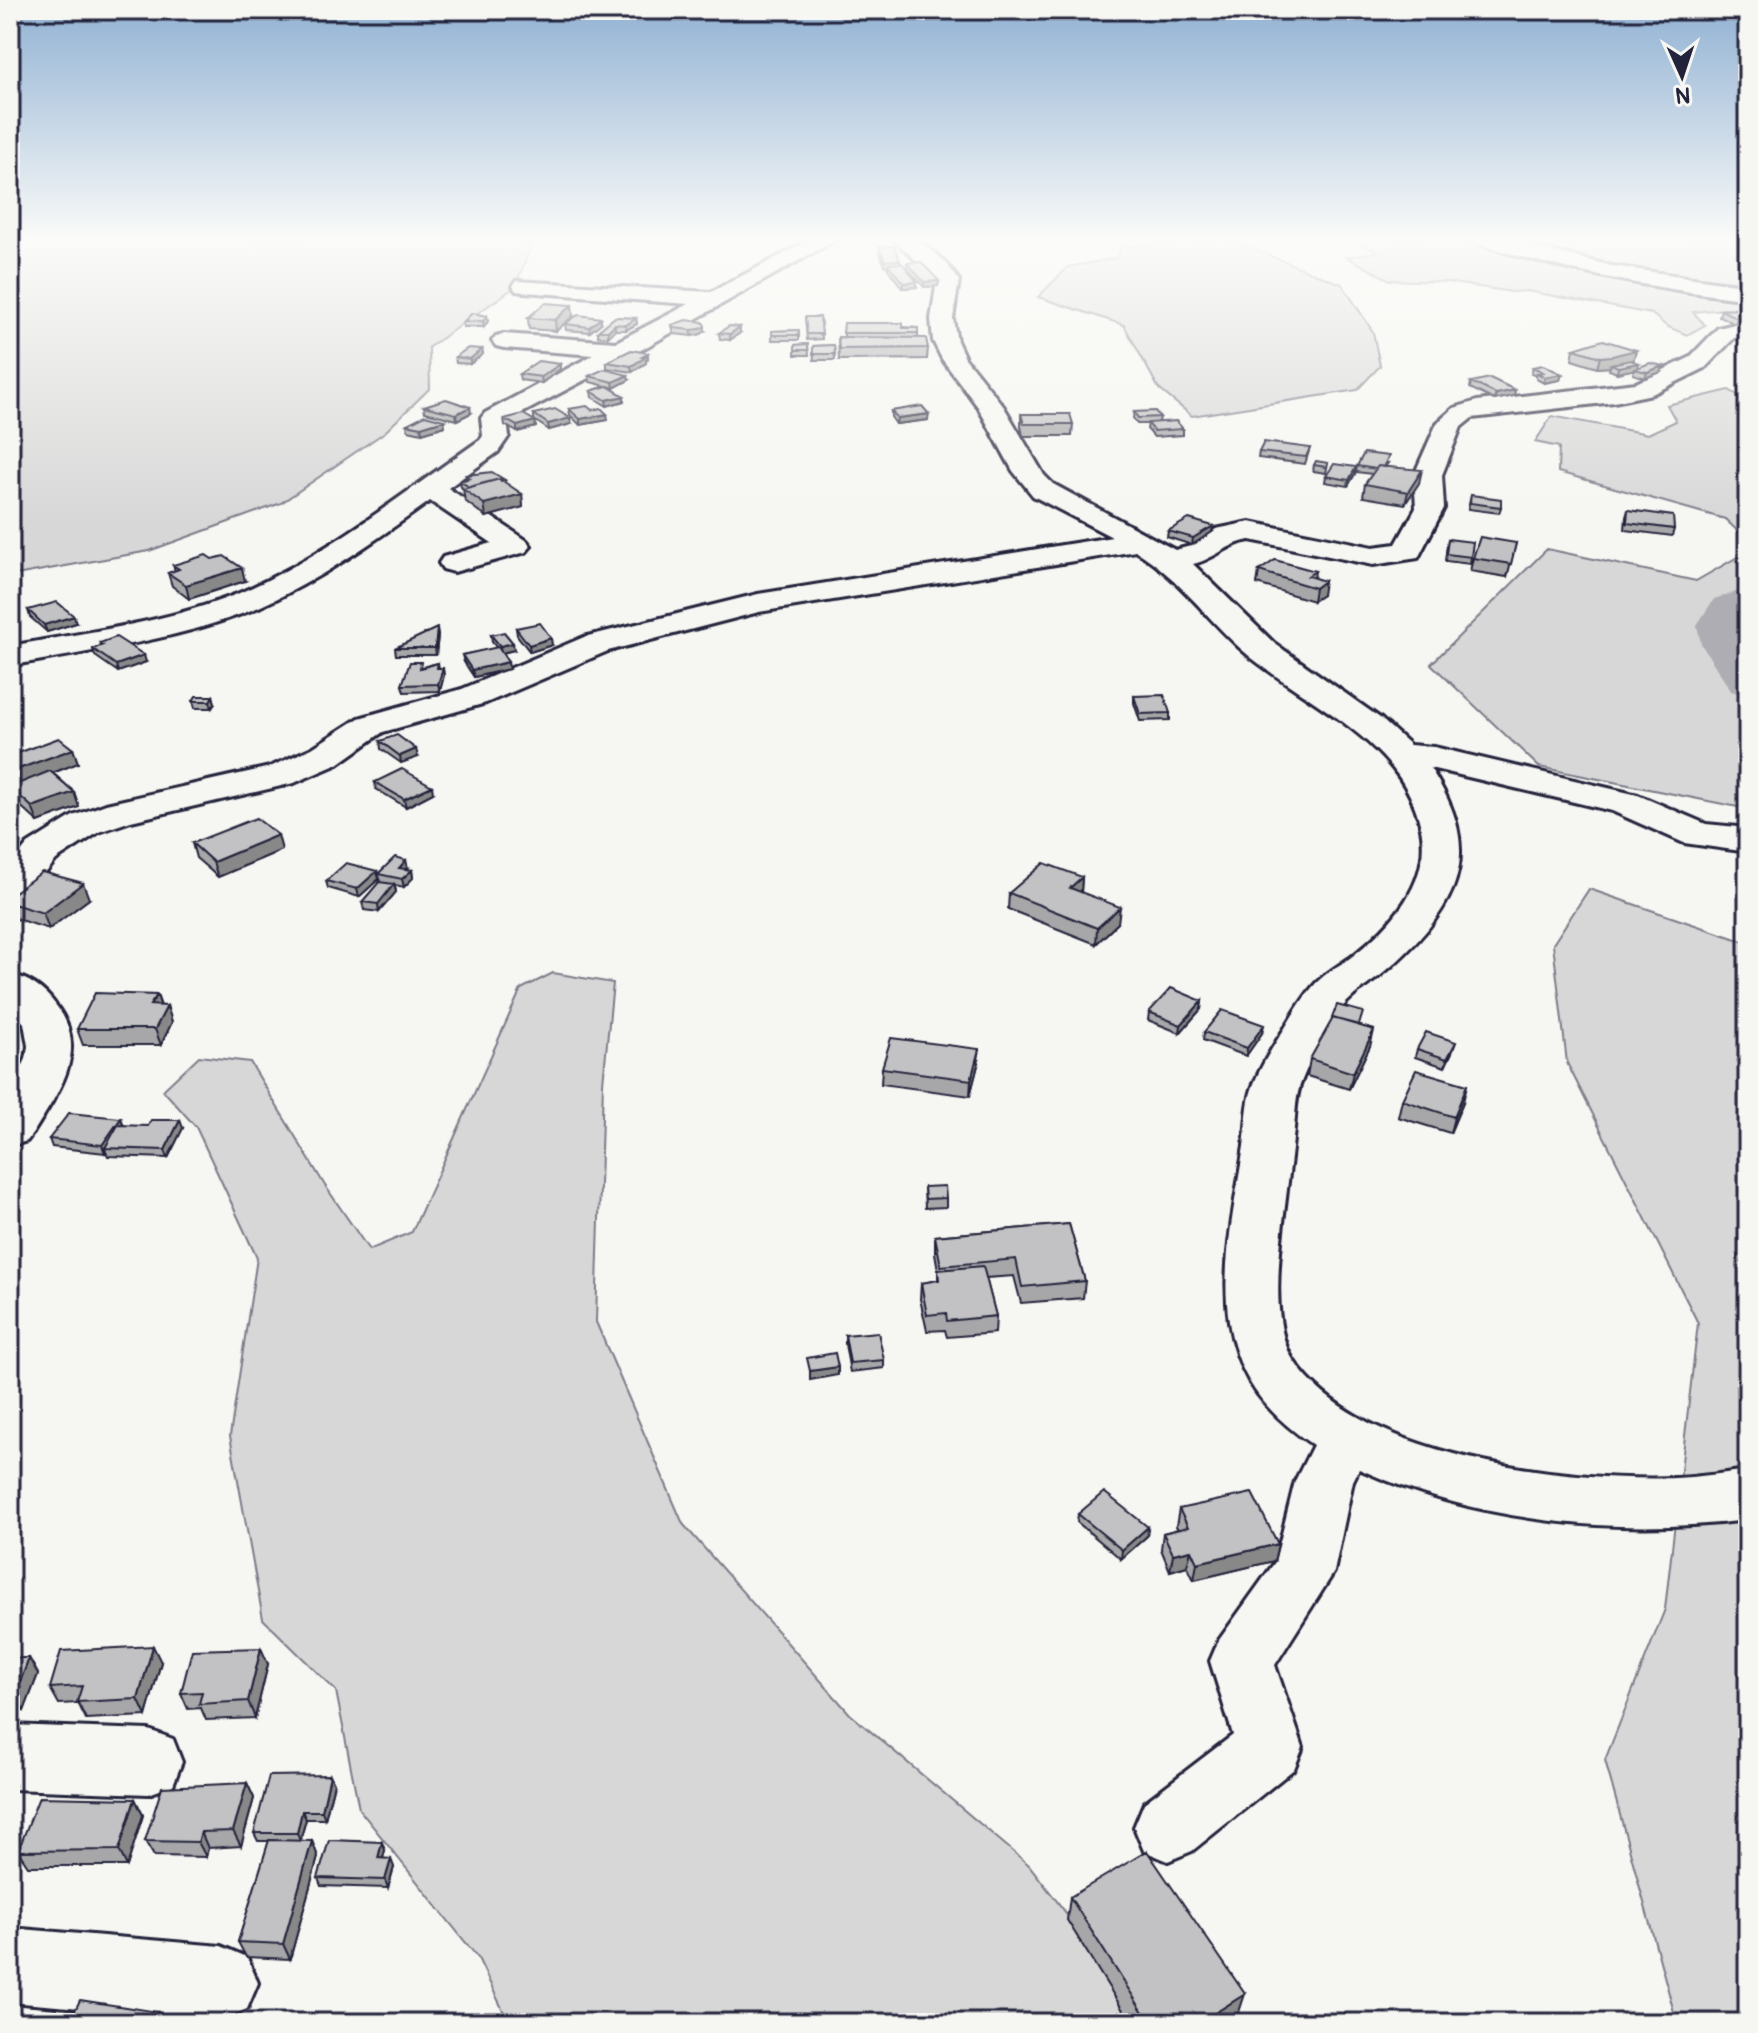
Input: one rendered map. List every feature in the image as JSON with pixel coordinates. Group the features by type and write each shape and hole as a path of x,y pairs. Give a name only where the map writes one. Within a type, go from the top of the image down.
{"street":[{"path":"10,656 165,624 244,601 309,568 489,446 496,436 494,418 503,412 654,333"},
{"path":"943,333 956,362 992,408 1030,478 1043,490 1141,541 1170,560 1260,649 1366,724 1400,755 1424,789 1439,822 1444,852 1434,887 1417,917 1389,948 1328,995 1275,1087 1252,1279 1256,1329 1274,1376 1303,1410 1344,1439 1412,1465 1519,1491 1591,1501 1674,1503 1748,1495"},
{"path":"1170,560 1201,553 1226,535 1250,531 1373,556 1407,552 1430,508 1428,475 1455,417 1477,409 1614,395 1643,389 1697,363 1727,333"},
{"path":"504,341 624,350"},
{"path":"428,487 516,546 454,563"},
{"path":"10,891 42,852 86,824 119,812 281,775 317,760 371,725 474,696 596,644 758,603 1141,541"},
{"path":"1400,755 1434,758 1625,803 1698,835 1748,840"},
{"path":"10,987 33,1004 50,1027 53,1048 43,1074 10,1130"},
{"path":"1168,1827 1270,1747 1242,1661 1303,1572 1324,1481 1344,1439"},
{"path":"10,1757 149,1762"},
{"path":"10,1965 221,1983"}],"shaded area":[{"path":"10,333 449,333 429,347 430,388 385,432 281,503 149,551 10,576"},
{"path":"1128,333 1373,333 1380,366 1357,390 1192,416 1159,389"},
{"path":"1729,390 1748,401 1748,541 1725,519 1558,472 1559,447 1535,442 1552,416 1648,434 1676,421 1667,405"},
{"path":"1547,549 1696,581 1748,551 1748,809 1539,767 1431,664"},
{"path":"1589,889 1748,943 1748,2023 1677,2023 1605,1760 1665,1609 1698,1323 1567,1063 1553,944"},
{"path":"553,973 613,983 603,1083 596,1322 683,1524 850,1714 1029,1865 1126,1991 1138,2023 509,2023 478,1958 359,1809 336,1691 263,1619 230,1436 257,1258 196,1127 163,1090 199,1056 250,1062 324,1184 369,1250 412,1232 521,989"}],"building":[{"path":"772,333 799,333 799,335"},
{"path":"838,337 926,338 928,348 839,349"},
{"path":"1603,340 1636,350 1600,357 1574,349"},
{"path":"808,344 808,350 795,350 795,345"},
{"path":"834,345 835,354 813,354 813,346"},
{"path":"468,348 482,349 470,359 455,357"},
{"path":"631,350 648,353 631,366 607,362"},
{"path":"1631,360 1638,363 1618,367 1611,364"},
{"path":"538,361 560,364 541,377 519,374"},
{"path":"1650,363 1663,366 1647,372 1634,369"},
{"path":"1543,365 1562,374 1545,377 1537,373 1543,372 1533,367"},
{"path":"604,369 628,375 613,382 589,376"},
{"path":"1490,378 1515,390 1496,394 1471,382"},
{"path":"607,386 624,396 606,400 591,391"},
{"path":"446,399 470,407 456,414 424,406"},
{"path":"587,406 592,410 601,408 607,414 580,419 569,409"},
{"path":"922,406 929,414 897,418 891,411"},
{"path":"555,409 570,418 548,424 534,414"},
{"path":"1155,411 1160,417 1138,418 1134,412"},
{"path":"523,414 535,421 517,426 504,419"},
{"path":"1021,414 1070,414 1073,424 1024,424"},
{"path":"425,415 444,420 421,427 407,424"},
{"path":"1176,421 1183,429 1154,431 1148,423"},
{"path":"1264,442 1310,448 1306,457 1259,452"},
{"path":"1364,453 1389,456 1383,467 1357,466"},
{"path":"1316,461 1328,463 1327,467 1314,465"},
{"path":"1334,464 1356,467 1349,480 1326,476"},
{"path":"1378,466 1422,470 1408,492 1365,484"},
{"path":"492,472 505,480 469,487 460,481 470,478 466,475"},
{"path":"500,479 522,494 484,504 463,489"},
{"path":"1471,495 1501,499 1501,507 1470,503"},
{"path":"1628,510 1673,516 1674,529 1627,523"},
{"path":"1189,519 1213,526 1193,538 1168,531"},
{"path":"1480,537 1516,543 1511,564 1473,558"},
{"path":"1448,539 1473,542 1471,557 1446,554"},
{"path":"206,555 212,559 224,556 242,568 186,585 168,573 179,569 173,565"},
{"path":"1275,560 1315,571 1308,576 1324,581 1315,588 1259,571"},
{"path":"57,602 74,616 44,625 28,610"},
{"path":"540,623 551,638 529,645 516,628"},
{"path":"437,628 435,648 395,648"},
{"path":"504,632 513,643 500,646 491,635"},
{"path":"116,637 144,655 116,665 93,649"},
{"path":"498,647 508,662 472,670 462,655"},
{"path":"410,662 421,662 420,668 438,663 437,668 443,668 438,684 402,685"},
{"path":"1164,695 1170,713 1140,714 1134,696"},
{"path":"196,696 213,696 210,701 193,701"},
{"path":"397,735 416,749 400,756 380,741"},
{"path":"59,738 73,749 10,772 10,756"},
{"path":"402,769 432,786 404,799 375,782"},
{"path":"50,771 74,792 32,807 10,787"},
{"path":"256,818 278,835 213,862 192,843"},
{"path":"395,857 406,860 399,868 412,870 402,879 378,874"},
{"path":"346,863 377,871 357,889 326,881"},
{"path":"1044,863 1082,877 1070,888 1120,907 1097,928 1009,893"},
{"path":"42,872 83,883 43,913 10,903 10,895"},
{"path":"379,882 394,884 378,904 362,902"},
{"path":"1171,988 1202,1001 1181,1025 1149,1012"},
{"path":"95,993 157,995 150,1005 167,1006 155,1029 77,1029"},
{"path":"1337,1005 1363,1012 1359,1025 1332,1018"},
{"path":"1222,1010 1264,1025 1247,1048 1204,1032"},
{"path":"1333,1018 1374,1030 1353,1073 1310,1059"},
{"path":"1426,1032 1456,1042 1447,1059 1417,1049"},
{"path":"891,1038 979,1049 971,1080 882,1068"},
{"path":"1416,1070 1467,1085 1454,1117 1402,1100"},
{"path":"69,1113 121,1118 102,1145 49,1139"},
{"path":"151,1120 180,1120 165,1150 105,1148 118,1125 148,1126"},
{"path":"945,1186 946,1198 925,1199 924,1187"},
{"path":"1069,1224 1085,1281 1022,1287 1016,1259 941,1266 935,1236"},
{"path":"983,1266 996,1316 947,1321 946,1313 927,1315 921,1283 939,1280 938,1270"},
{"path":"878,1332 884,1360 850,1363 845,1335"},
{"path":"835,1353 838,1367 810,1371 807,1358"},
{"path":"1104,1492 1148,1527 1122,1550 1078,1514"},
{"path":"1252,1493 1278,1544 1197,1563 1191,1550 1173,1554 1163,1533 1188,1527 1179,1509"},
{"path":"153,1646 138,1699 77,1702 82,1686 50,1688 61,1651"},
{"path":"261,1648 248,1701 199,1704 202,1692 181,1693 192,1650"},
{"path":"10,1658 29,1658 15,1695 10,1695"},
{"path":"330,1775 322,1811 302,1811 297,1833 254,1833 269,1776"},
{"path":"247,1783 233,1831 201,1832 198,1842 145,1841 162,1787"},
{"path":"39,1797 135,1799 119,1850 18,1851"},
{"path":"269,1840 312,1841 283,1944 238,1942"},
{"path":"329,1840 382,1842 378,1858 391,1859 385,1880 318,1878"},
{"path":"1147,1851 1245,1994 1199,2023 1150,2023 1070,1897"},
{"path":"80,2000 158,2012 153,2023 69,2023"}],"waterway":[{"path":"1748,602 1730,609 1720,625 1725,644 1748,681"}]}
